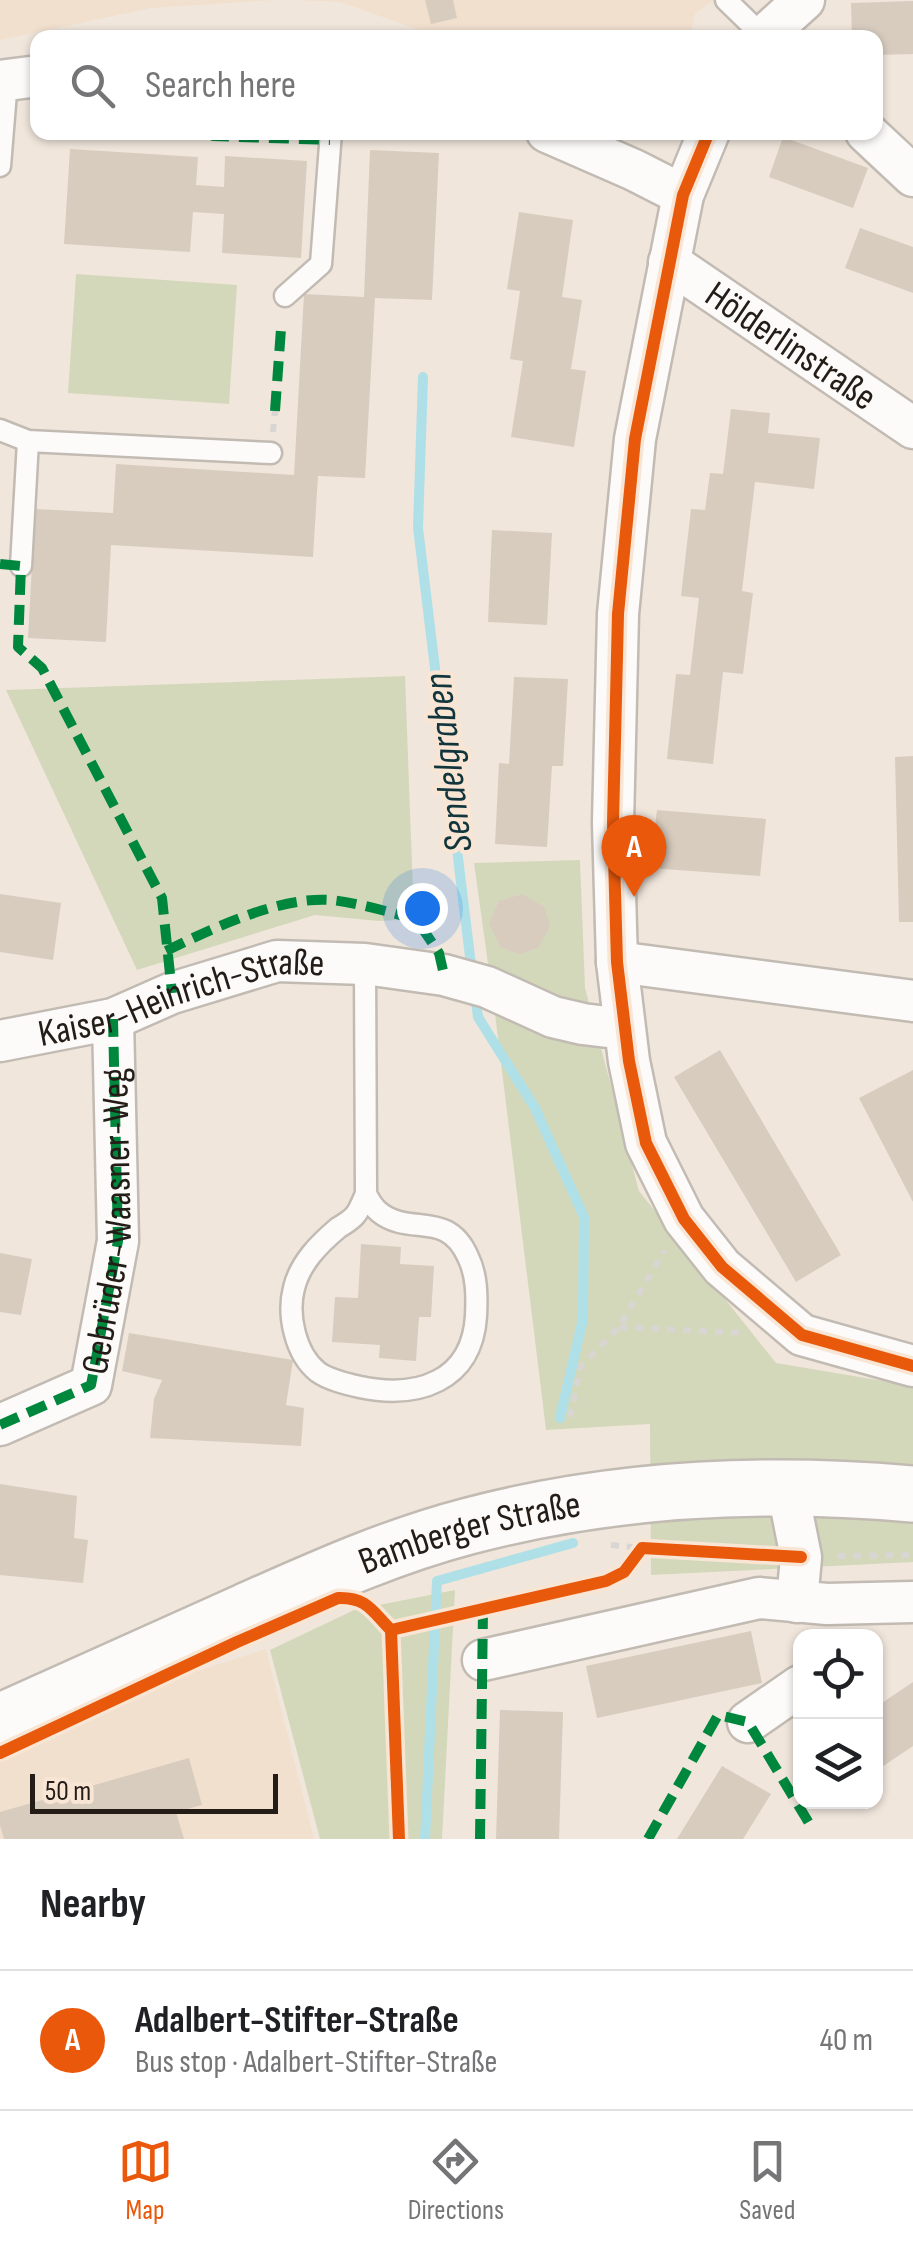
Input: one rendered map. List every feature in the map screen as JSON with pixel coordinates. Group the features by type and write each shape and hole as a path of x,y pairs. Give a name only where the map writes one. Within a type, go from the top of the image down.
{"main road":[{"name":"Bamberger Straße","path":"0,1722 372,1556 468,1526 548,1508 710,1490 787,1487 913,1494"}],"street":[{"path":"771,30 804,0"},
{"path":"565,140 683,194"},
{"path":"706,140 683,194 635,439 618,614 612,823 617,962 624,1029 646,1142 684,1219 722,1267 802,1335 913,1366"},
{"path":"875,140 913,176"},
{"name":"Hölderlinstraße","path":"669,262 913,428"},
{"name":"Kaiser-Heinrich-Straße","path":"0,1041 113,1020 172,993 276,962 364,964 444,974 487,987 553,1017 624,1029"},
{"path":"617,962 913,1001"},
{"name":"Gebrüder-Waasner-Weg","path":"0,1425 91,1385 118,1240 113,1020"},
{"path":"787,1487 800,1557 817,1614"},
{"path":"483,1660 758,1598 817,1614 913,1602"},
{"path":"748,1722 793,1691"}],"lane":[{"path":"726,0 756,30"},
{"path":"0,166 15,79"},
{"path":"285,296 321,264 330,140"},
{"path":"0,430 28,441 271,453"},
{"path":"21,566 28,441"},
{"name":"Kaiser-Heinrich-Straße","path":"364,964 366,1194"},
{"path":"366,1194 376,1210 394,1220 454,1234 468,1254 475,1274 477,1302 471,1347 438,1382 418,1390 380,1391 344,1384 317,1372 301,1349 291,1324 293,1288 306,1259 355,1215 366,1194"}],"path":[{"path":"570,1417 581,1366 619,1327 684,1219"},
{"path":"619,1327 802,1335"},
{"path":"800,1557 913,1555"}],"shaded area":[{"path":"0,0 275,0 152,8 48,30 30,30 30,34 0,40"},
{"path":"295,0 714,0 695,14 692,30 420,30 340,2"},
{"path":"266,1649 314,1839 0,1839 0,1735"}],"green space":[{"path":"76,274 237,285 229,404 68,393"},
{"path":"405,676 414,919 379,921 315,915 137,970 6,690"},
{"path":"580,860 585,988 639,1191 776,1363 913,1386 913,1562 651,1575 650,1424 546,1430 474,863"},
{"path":"455,1590 442,1839 320,1839 270,1650 354,1610"}],"building":[{"path":"425,0 453,0 457,18 431,24"},
{"path":"913,1 913,54 883,55 883,30 852,30 851,3"},
{"path":"782,140 868,168 853,208 769,177"},
{"path":"70,149 198,157 196,185 224,187 225,156 307,161 301,258 222,253 224,214 193,212 190,252 64,244"},
{"path":"370,150 439,153 432,300 375,298 365,478 318,476 313,557 111,545 106,642 28,638 35,509 113,513 116,464 294,475 304,294 364,297"},
{"path":"519,212 573,220 562,297 582,300 571,369 586,371 574,447 511,437 523,361 510,359 520,291 507,289"},
{"path":"860,228 913,247 913,293 845,268"},
{"path":"731,409 770,413 768,433 820,438 814,489 755,482 742,591 753,593 743,674 723,672 713,764 667,759 676,674 690,675 699,598 681,596 691,509 705,510 710,473 723,474"},
{"path":"492,530 552,533 547,625 488,622"},
{"path":"514,677 568,679 563,766 552,766 547,847 495,844 499,763 509,764"},
{"path":"913,756 913,922 899,922 895,757"},
{"path":"657,810 766,819 760,876 650,868"},
{"path":"0,894 61,903 53,960 0,952"},
{"path":"523,894 544,907 550,926 538,948 519,954 500,947 489,923 499,901"},
{"path":"720,1050 841,1255 796,1282 674,1077"},
{"path":"913,1070 913,1202 859,1098"},
{"path":"361,1244 401,1247 400,1264 434,1266 431,1317 419,1317 416,1361 379,1358 380,1345 332,1342 335,1297 358,1298"},
{"path":"0,1253 32,1259 21,1315 0,1312"},
{"path":"129,1333 293,1360 286,1405 304,1408 301,1446 150,1438 154,1399 162,1380 122,1371"},
{"path":"0,1484 77,1496 74,1538 88,1540 83,1583 0,1575"},
{"path":"751,1631 762,1683 597,1718 586,1666"},
{"path":"913,1682 913,1746 883,1766 883,1719 883,1702"},
{"path":"500,1710 563,1712 559,1839 496,1839"},
{"path":"189,1758 202,1805 176,1812 184,1839 4,1839 0,1812"},
{"path":"722,1766 771,1794 743,1839 677,1839"}],"waterway":[{"name":"Sendelgraben","path":"423,377 418,528 472,973"},
{"name":"Sendelgraben","path":"475,995 478,1017 535,1108 584,1217 583,1319 560,1418"},
{"name":"Sendelgraben","path":"425,1839 437,1581 573,1543"}],"marked path":[{"path":"275,411 281,329"},
{"path":"0,564 21,566 18,647 42,668 162,898 172,993"},
{"path":"166,951 268,909 331,900 416,919 439,953 444,975"},
{"path":"0,1425 91,1385 118,1241 113,1019"},
{"path":"480,1839 483,1609"},
{"path":"648,1839 718,1715 748,1722 812,1828"}],"cycle path":[{"path":"706,140 683,195 635,439 618,614 613,823 617,962 629,1061 646,1143 684,1219 722,1267 802,1335 913,1366"},
{"path":"0,1753 338,1598 363,1603 391,1630 606,1581 624,1572 642,1548 801,1557"},
{"path":"391,1630 399,1839"}],"place":[{"name":"Adalbert-Stifter-Straße","path":"634,897"}]}
